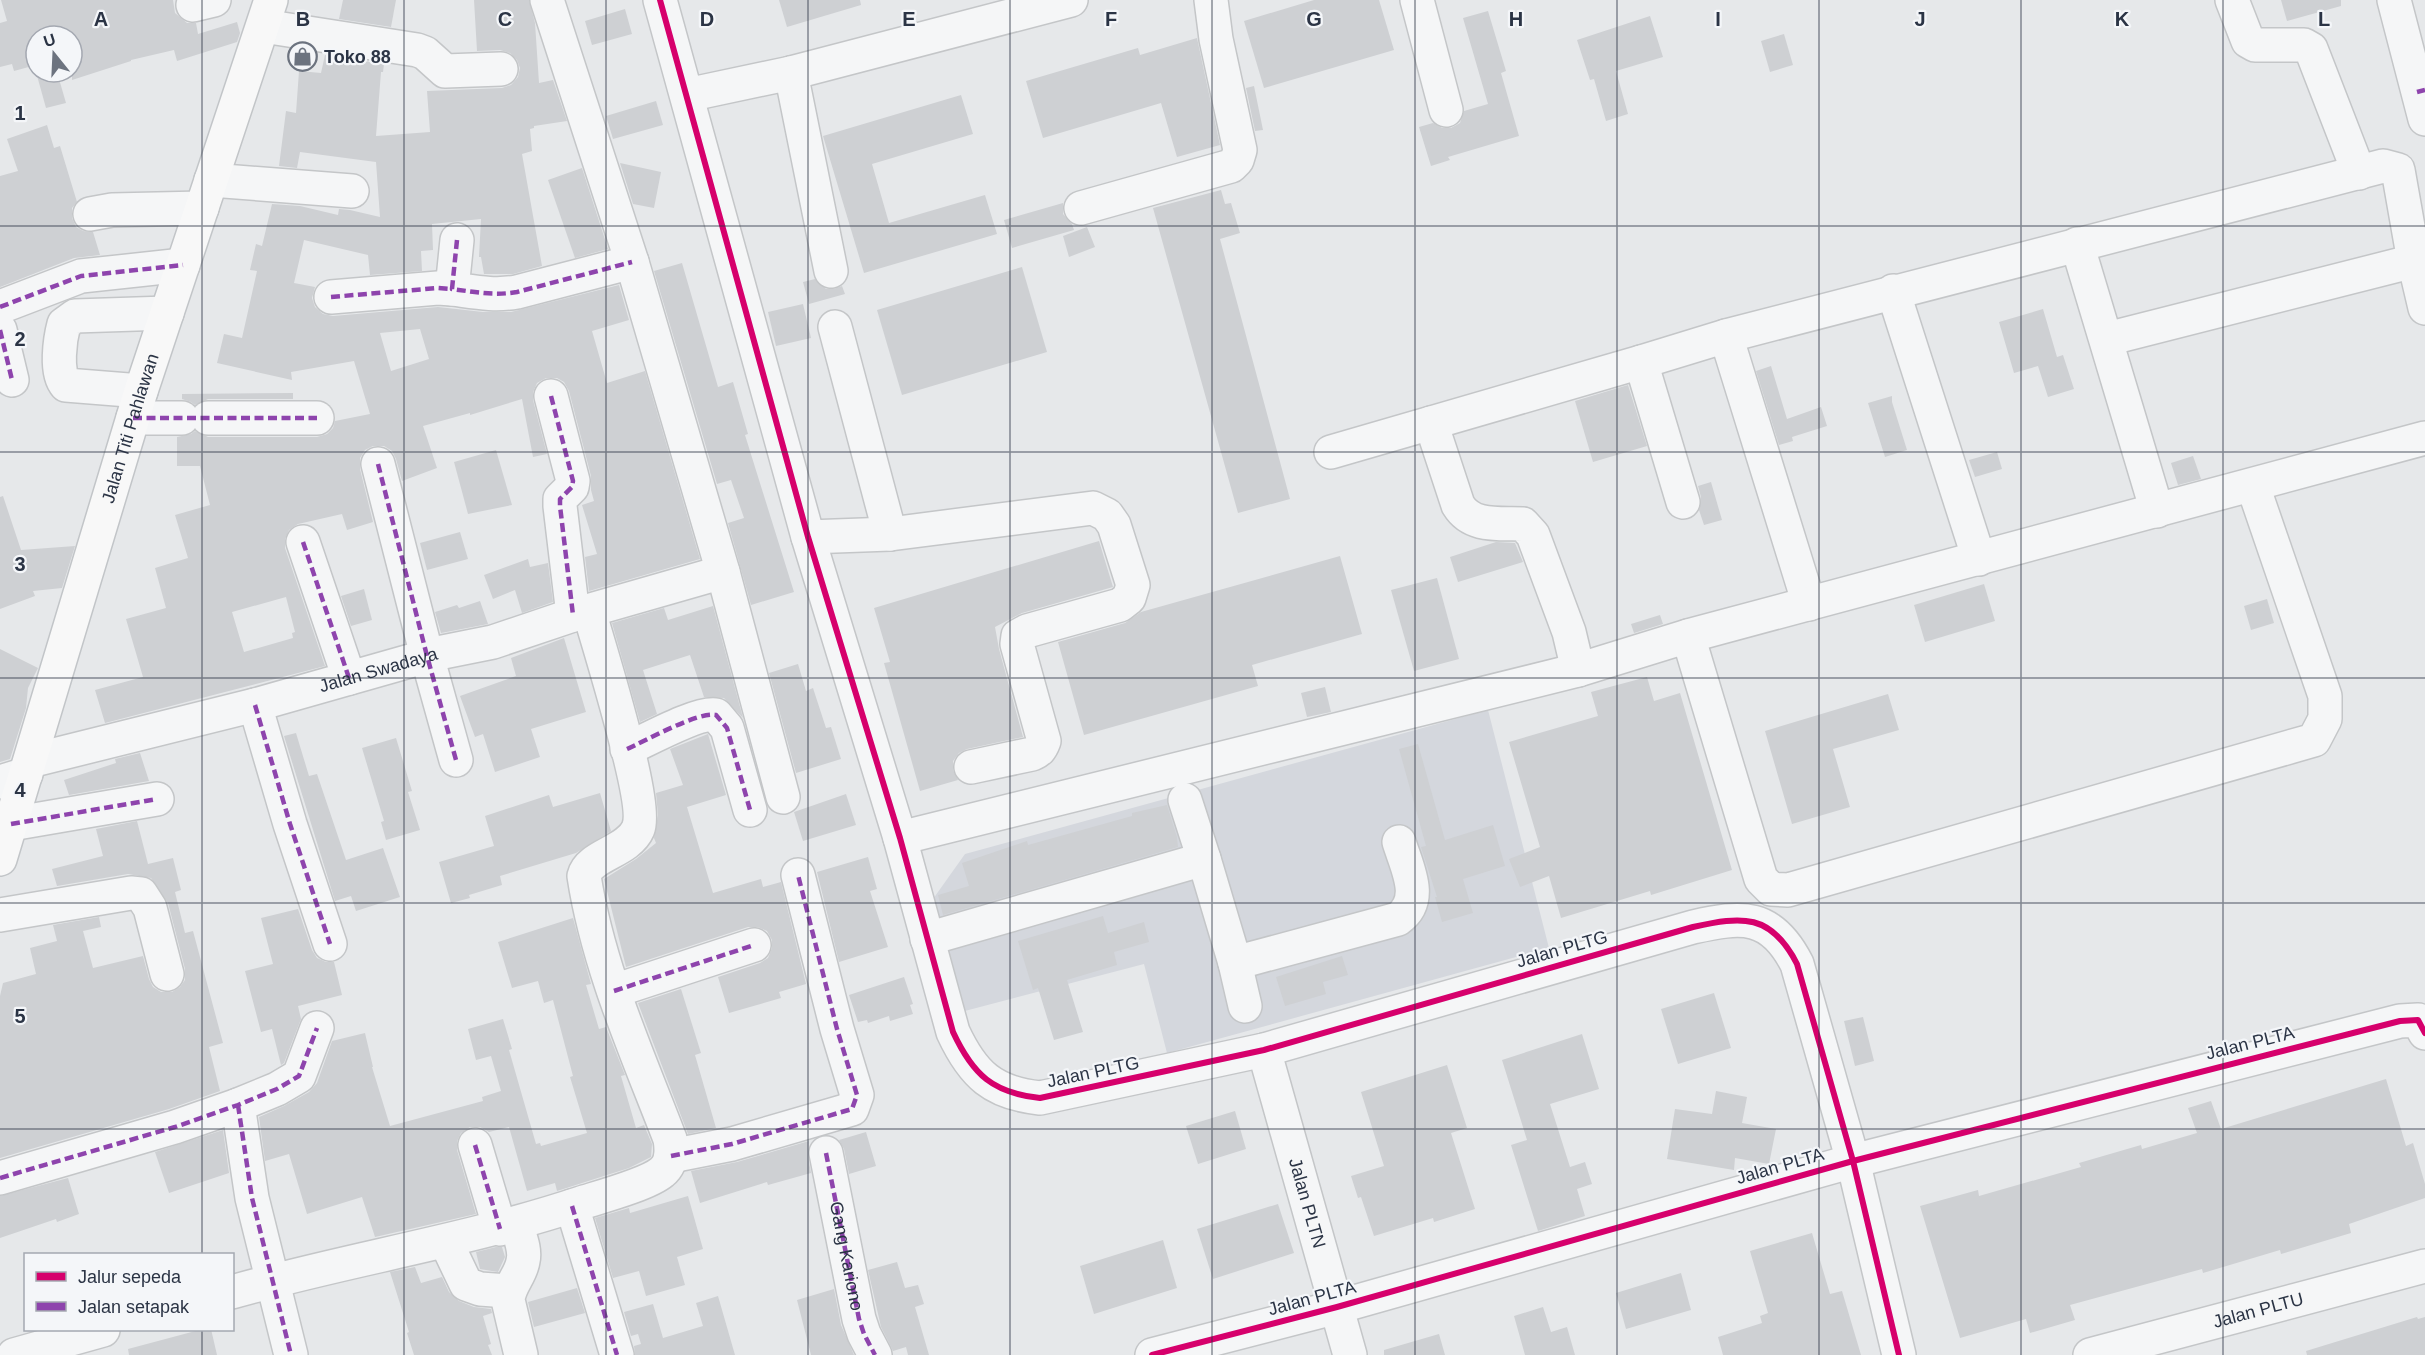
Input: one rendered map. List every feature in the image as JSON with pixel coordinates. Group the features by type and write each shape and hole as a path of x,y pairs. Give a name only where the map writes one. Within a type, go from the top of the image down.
{"main road":[{"name":"Jalan Titi Pahlawan","path":"0,859 11,824 19,772 166,314 267,13"}],"street":[{"path":"547,0 632,262 723,572 783,797"},
{"name":"Jalan PLTG","path":"660,0 808,537 900,838 953,1032 965,1058 981,1076 1001,1089 1018,1096 1040,1098 1264,1050 1693,927 1724,920 1738,919 1756,922 1779,938 1797,964 1853,1161 1899,1355"},
{"path":"687,95 791,73 1071,0"},
{"path":"1081,208 1231,166 1237,160 1240,150 1216,39 1211,0"},
{"path":"1417,0 1446,110"},
{"path":"2232,0 2247,41 2254,45 2304,45 2311,49 2359,173"},
{"path":"2394,0 2422,100"},
{"path":"267,13 417,50 425,53 446,71 501,69"},
{"path":"791,73 831,271"},
{"path":"1331,452 1726,336 2383,166 2397,170 2425,308"},
{"path":"90,214 206,194 352,191"},
{"path":"452,289 457,240"},
{"path":"2077,244 2157,511"},
{"path":"2107,339 2414,261"},
{"path":"331,297 438,288 500,295 632,262"},
{"path":"0,307 81,276 183,265"},
{"path":"1893,291 1979,559"},
{"path":"166,314 75,316 64,324 60,370 62,380 66,385 195,418 316,418"},
{"path":"835,327 890,534"},
{"path":"0,330 12,380"},
{"path":"1726,336 1809,604"},
{"path":"1641,362 1683,502"},
{"path":"234,1291 508,1226 656,1176 668,1166 671,1156 670,1139 614,991 591,919 584,876 591,865 627,843 638,828 641,812 627,749 581,613 560,506 560,499 572,487 573,481 551,396"},
{"path":"1431,423 1462,512 1467,517 1485,523 1523,524 1533,535 1569,632 1578,670"},
{"path":"900,838 1578,670 1688,636 2425,438"},
{"path":"378,464 456,760"},
{"path":"1688,636 1761,879 1771,888 1788,890 2314,740 2325,719 2325,696 2253,486"},
{"path":"808,537 890,534 1093,508 1107,515 1114,525 1133,585 1132,592 1126,602 1120,605 1027,631 1018,636 1017,644 1044,741 1040,751 1032,754 971,767"},
{"path":"303,542 349,678"},
{"name":"Jalan Swadaya","path":"19,772 427,656 493,642 581,613 723,572"},
{"path":"255,705 290,824 330,944"},
{"path":"627,749 697,718 716,715 727,728 750,810"},
{"path":"11,824 157,799"},
{"path":"1185,800 1235,963 1245,1006"},
{"path":"1235,963 1398,919 1407,912 1413,899 1412,884 1399,842"},
{"path":"927,939 1204,859"},
{"path":"671,1156 743,1141 852,1109 856,1102 798,875"},
{"path":"0,915 131,893 141,894 150,908 167,974"},
{"path":"614,991 754,945"},
{"name":"Jalan PLTA","path":"1152,1355 1337,1307 1853,1161 2400,1021 2412,1019 2422,1027"},
{"path":"0,1178 175,1127 277,1089 299,1076 317,1028"},
{"name":"Jalan PLTN","path":"1264,1050 1350,1355"},
{"path":"238,1105 252,1198 291,1355"},
{"path":"475,1145 508,1226 523,1248 524,1261 508,1291 511,1318 521,1355"},
{"name":"Gang Kariono","path":"826,1153 859,1319 874,1355"},
{"path":"572,1206 617,1355"},
{"path":"446,1242 466,1284 491,1291 508,1291"},
{"name":"Jalan PLTU","path":"2090,1355 2425,1266"},
{"path":"14,1355 96,1331"}],"shaded area":[{"path":"1488,710 1549,948 1167,1053 1144,964 961,1012 933,899 965,854"}],"building":[{"path":"1,0 173,0 175,13 187,23 196,23 198,34 237,22 240,33 237,42 177,61 174,50 131,60 84,76 84,24 24,24 24,68 14,71 12,64 0,67 0,23 7,21"},
{"path":"343,0 396,0 391,27 339,19"},
{"path":"474,0 529,0 535,23 539,83 553,80 567,121 534,126 530,129 532,151 522,154 542,266 513,274 484,274 481,257 479,257 481,219 432,224 433,250 421,251 422,271 370,275 368,255 304,240 294,283 315,287 312,298 315,307 323,314 333,316 438,307 483,312 511,312 619,285 629,320 592,331 607,383 645,371 700,559 589,591 585,557 597,554 582,505 594,501 591,476 569,391 564,382 557,378 546,378 537,383 533,392 533,400 547,454 533,457 522,399 423,426 437,468 402,481 392,451 384,446 373,446 365,450 360,458 360,469 373,522 347,530 342,514 298,524 289,530 285,539 285,548 325,666 105,723 95,690 143,677 126,619 166,608 155,568 188,558 175,515 210,505 200,466 177,466 177,437 195,431 208,437 317,437 327,434 333,428 335,421 370,414 354,361 291,372 292,380 217,363 224,334 242,338 257,271 250,270 256,244 262,246 272,204 300,206 338,215 339,209 350,210 380,217 376,162 300,152 297,168 279,166 286,111 296,113 299,71 321,73 325,55 384,64 383,72 381,72 376,136 430,132 427,91 502,88 511,85 518,77 520,68 517,60 510,53 500,50 477,51","holes":["420,329 429,359 391,371 380,333","286,597 295,632 292,633 293,638 244,652 232,612"]},
{"path":"779,0 860,0 861,5 787,27"},
{"path":"1314,0 1379,0 1394,50 1264,88 1244,21"},
{"path":"2281,0 2341,0 2341,6 2287,21"},
{"path":"625,9 632,34 592,45 585,21"},
{"path":"1488,11 1506,71 1501,73 1519,136 1448,157 1450,160 1431,166 1419,127 1433,123 1442,128 1451,128 1460,123 1464,111 1488,104 1463,18"},
{"path":"1650,16 1663,57 1616,71 1628,114 1606,121 1594,79 1590,80 1577,40"},
{"path":"1784,34 1793,65 1770,72 1761,41"},
{"path":"1197,38 1220,145 1177,157 1161,103 1043,138 1026,81 1138,48 1140,55"},
{"path":"39,84 60,84 66,103 46,108"},
{"path":"1254,86 1263,130 1255,131 1246,88"},
{"path":"961,95 973,134 872,164 889,223 985,195 997,234 864,273 823,136"},
{"path":"656,101 663,125 613,139 606,116"},
{"path":"47,125 54,148 60,146 77,202 72,208 72,218 76,227 83,231 93,232 100,255 74,258 0,287 0,176 18,171 7,139"},
{"path":"620,163 661,172 654,208 633,204"},
{"path":"582,168 608,249 575,258 548,180"},
{"path":"1221,190 1225,204 1231,203 1240,233 1220,239 1290,499 1238,513 1153,208"},
{"path":"1063,203 1063,214 1074,230 1012,248 1004,220"},
{"path":"1087,227 1095,247 1069,257 1063,236"},
{"path":"682,263 718,387 733,382 748,434 745,435 794,592 751,605 728,523 744,518 731,480 717,484 654,271"},
{"path":"1022,267 1047,352 902,395 877,310"},
{"path":"815,279 826,289 842,286 845,294 809,304 803,282"},
{"path":"803,304 811,338 776,346 768,312"},
{"path":"2043,309 2057,357 2063,355 2074,389 2048,397 2038,366 2014,373 1999,322"},
{"path":"1771,366 1787,419 1821,407 1827,426 1792,437 1793,441 1779,445 1756,371"},
{"path":"1628,385 1647,446 1593,462 1575,401"},
{"path":"293,393 293,399 208,399 195,405 182,399 182,394"},
{"path":"1892,396 1907,450 1885,457 1868,403"},
{"path":"496,450 512,505 468,514 454,462"},
{"path":"1997,452 2002,469 1975,477 1969,460"},
{"path":"2193,456 2201,479 2178,485 2171,463"},
{"path":"1711,482 1722,520 1704,525 1699,510 1701,497 1698,486"},
{"path":"3,496 21,550 75,546 62,588 33,591 35,596 0,609 0,497"},
{"path":"460,532 468,559 427,570 420,543"},
{"path":"1099,541 1113,587 1022,613 995,627 1023,737 967,749 959,753 953,761 953,770 958,780 920,791 884,663 890,662 874,608"},
{"path":"1496,542 1515,543 1523,562 1458,582 1450,557"},
{"path":"1340,556 1362,634 1252,665 1258,686 1084,735 1058,642 1125,623 1141,612"},
{"path":"528,559 530,567 548,563 553,602 522,613 515,590 493,599 484,575"},
{"path":"1437,578 1459,659 1414,671 1391,590"},
{"path":"1984,584 1995,621 1925,642 1914,605"},
{"path":"364,589 372,620 351,626 341,596"},
{"path":"2267,599 2274,623 2251,630 2244,606"},
{"path":"480,601 488,624 441,633 435,612 457,605 459,608"},
{"path":"713,606 743,718 724,698 704,697 690,655 643,670 657,714 640,722 612,623 664,608 668,620"},
{"path":"1660,615 1663,624 1634,633 1631,624"},
{"path":"564,638 586,712 531,729 540,757 495,772 483,734 475,737 460,696 516,676 511,658"},
{"path":"0,649 38,668 28,688 26,708 10,759 0,762"},
{"path":"798,664 806,691 813,688 826,728 831,727 841,759 796,773 769,673"},
{"path":"1647,677 1654,701 1680,693 1732,870 1651,895 1650,891 1561,918 1549,876 1520,887 1509,859 1540,847 1509,742 1598,716 1591,692"},
{"path":"1325,687 1331,712 1307,717 1301,693"},
{"path":"1888,694 1899,730 1833,749 1850,807 1792,824 1765,731"},
{"path":"296,733 309,776 317,774 346,860 383,848 400,897 356,911 351,896 335,901 284,736"},
{"path":"708,734 726,795 687,807 713,893 761,879 763,887 781,882 806,984 779,992 781,998 729,1013 718,977 760,963 768,958 772,940 767,931 758,927 748,927 626,967 604,879 656,843 654,838 658,815 656,793 683,785 670,749"},
{"path":"396,738 412,791 408,792 420,830 386,840 381,822 384,821 362,748"},
{"path":"1418,744 1445,840 1493,825 1505,866 1463,879 1473,913 1442,922 1435,897 1437,897 1421,847 1426,846 1399,749"},
{"path":"140,753 149,781 69,795 64,780 116,763 115,759"},
{"path":"600,793 611,831 576,853 500,876 502,885 451,903 439,862 494,846 485,816 549,795 553,807"},
{"path":"846,794 856,825 803,841 794,812"},
{"path":"1167,805 1178,847 943,915 938,895 969,886 962,863 1027,841 1028,845 1132,816 1132,813"},
{"path":"137,821 148,864 173,858 181,890 175,892 185,933 193,931 223,1043 209,1047 220,1091 169,1109 0,1158 0,996 3,983 36,974 30,948 57,941 53,925 99,917 101,927 83,931 93,968 143,956 153,987 161,992 172,992 185,980 185,969 168,903 151,878 128,874 57,886 52,869 103,856 96,829"},
{"path":"868,857 877,889 870,891 888,947 839,962 817,872"},
{"path":"298,909 317,958 326,962 334,962 342,995 298,1006 301,1019 284,1063 281,1065 272,1029 261,1032 245,971 273,964 261,918"},
{"path":"1103,916 1108,933 1144,922 1149,942 1114,952 1117,965 1067,980 1083,1032 1054,1040 1038,988 1033,990 1018,941"},
{"path":"573,918 591,984 586,985 599,1029 606,1027 625,1075 621,1076 636,1128 644,1125 652,1144 651,1157 629,1168 557,1191 555,1183 527,1191 509,1127 489,1132 480,1127 470,1127 461,1133 457,1141 457,1150 476,1214 375,1237 362,1197 307,1214 289,1154 265,1161 259,1117 309,1092 317,1083 332,1041 365,1033 372,1067 390,1126 483,1101 482,1097 501,1091 491,1056 476,1060 468,1029 503,1019 512,1049 509,1050 536,1144 540,1143 541,1146 587,1133 570,1077 573,1076 553,1000 544,1003 538,981 512,988 498,942"},
{"path":"1342,956 1348,975 1323,982 1326,994 1285,1006 1276,977"},
{"path":"904,977 913,1004 910,1005 913,1014 890,1021 889,1016 868,1023 867,1020 858,1022 849,995"},
{"path":"681,989 701,1053 695,1055 716,1128 688,1134 638,1003"},
{"path":"1714,993 1731,1048 1678,1064 1661,1009"},
{"path":"1863,1017 1874,1061 1855,1066 1844,1021"},
{"path":"1582,1034 1599,1089 1550,1104 1570,1167 1585,1162 1592,1184 1577,1189 1585,1216 1538,1231 1511,1145 1527,1140 1502,1060"},
{"path":"1447,1065 1467,1128 1451,1133 1475,1209 1434,1222 1433,1218 1374,1236 1361,1197 1358,1198 1351,1176 1384,1166 1361,1092"},
{"path":"2386,1079 2406,1146 2413,1143 2425,1184 2425,1198 2349,1224 2351,1233 2281,1254 2280,1250 2203,1273 2202,1269 2070,1305 2075,1320 2030,1333 2026,1319 1960,1338 1920,1206 1978,1190 1979,1196 2081,1167 2079,1163 2141,1145 2142,1149 2197,1133 2188,1108 2211,1101 2221,1129"},
{"path":"1716,1091 1747,1097 1742,1123 1776,1129 1769,1164 1735,1158 1734,1170 1667,1159 1675,1109 1712,1114"},
{"path":"1235,1111 1246,1149 1198,1164 1186,1126"},
{"path":"223,1130 229,1173 169,1193 155,1152"},
{"path":"866,1132 876,1166 849,1174 844,1149 839,1140"},
{"path":"809,1141 808,1156 811,1173 768,1185 767,1182 700,1203 691,1171 737,1162"},
{"path":"68,1178 79,1214 57,1222 56,1219 0,1238 0,1196"},
{"path":"688,1196 703,1249 677,1257 685,1285 646,1296 639,1271 613,1278 595,1218 629,1208 630,1213"},
{"path":"1278,1204 1294,1253 1213,1279 1197,1229"},
{"path":"1812,1233 1830,1294 1842,1291 1861,1355 1723,1355 1718,1337 1762,1323 1760,1316 1768,1313 1750,1251"},
{"path":"1163,1240 1177,1288 1094,1314 1080,1266"},
{"path":"502,1247 505,1257 498,1272 480,1269 476,1252"},
{"path":"897,1262 905,1288 918,1285 924,1304 915,1307 929,1355 908,1355 906,1347 893,1351 881,1327 868,1270"},
{"path":"415,1267 421,1283 442,1277 449,1292 459,1301 474,1307 491,1309 492,1313 483,1316 492,1355 414,1355 390,1272"},
{"path":"1681,1273 1691,1310 1626,1329 1616,1293"},
{"path":"577,1288 585,1313 534,1327 528,1302"},
{"path":"834,1289 841,1325 854,1355 811,1355 797,1300"},
{"path":"718,1296 735,1355 635,1355 634,1346 641,1344 638,1334 631,1336 624,1312 653,1304 663,1338 703,1326 696,1303"},
{"path":"1543,1307 1551,1332 1567,1327 1575,1355 1525,1355 1514,1316"},
{"path":"2417,1317 2418,1319 2425,1317 2425,1355 2307,1355 2306,1351"},
{"path":"196,1331 211,1331 217,1355 129,1355 128,1349"},
{"path":"1439,1334 1445,1355 1384,1355 1384,1350"}],"marked path":[{"path":"2417,92 2425,90"},
{"path":"457,240 452,289 500,294 517,292 632,262"},
{"path":"0,307 81,276 183,265"},
{"path":"331,297 438,288 452,289"},
{"path":"0,330 12,380"},
{"path":"551,396 573,481 572,487 560,499 573,615"},
{"path":"133,418 317,418"},
{"path":"378,464 456,760"},
{"path":"303,542 349,678"},
{"path":"255,705 290,824 330,944"},
{"path":"627,749 685,722 716,715 727,728 750,810"},
{"path":"11,824 157,799"},
{"path":"671,1156 732,1144 852,1109 857,1095 837,1029 798,875"},
{"path":"614,991 754,945"},
{"path":"0,1178 175,1127 277,1089 299,1076 317,1028"},
{"path":"238,1105 252,1198 291,1355"},
{"path":"475,1145 500,1229"},
{"path":"826,1153 859,1319 875,1355"},
{"path":"572,1206 617,1355"}],"cycle path":[{"path":"660,0 808,537 900,838 953,1032 968,1060 977,1070 986,1079 1009,1092 1040,1098 1264,1050 1693,927 1726,921 1754,922 1777,935 1797,964 1853,1161 1899,1355"},
{"path":"1152,1355 1337,1307 1853,1161 2400,1021 2418,1020 2425,1033"}],"place":[{"name":"Toko 88","path":"303,57"}]}
